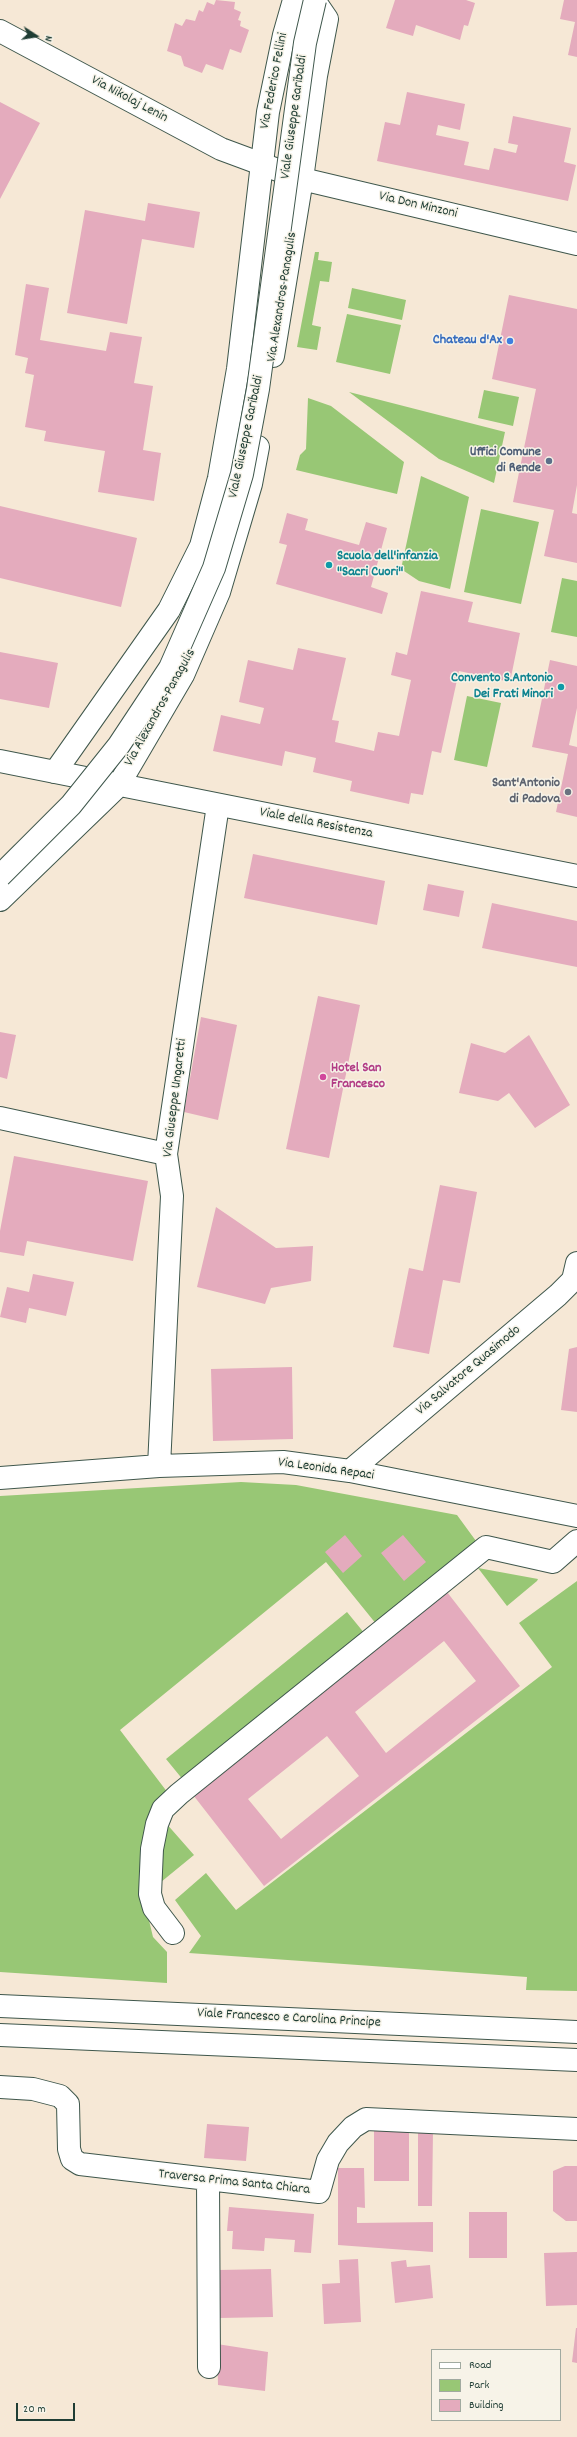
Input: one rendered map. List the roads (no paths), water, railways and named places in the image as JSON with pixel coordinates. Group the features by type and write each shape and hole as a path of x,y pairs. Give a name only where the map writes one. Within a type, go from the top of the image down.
{"street":[{"name":"Via Federico Fellini","path":"260,164 268,112 284,35 294,0"},
{"name":"Via Alexandros Panagulis","path":"0,900 118,786 183,675 223,578 251,484 302,179 316,76 327,19 314,0"},
{"name":"Viale Giuseppe Garibaldi","path":"0,876 71,805 120,745 170,668 214,568 242,474 258,389 305,43 314,0"},
{"name":"Via Nikolaj Lenin","path":"0,31 221,149 260,164"},
{"name":"Via Don Minzoni","path":"260,164 302,179 577,244"},
{"path":"55,772 168,610 201,546 218,478 238,369 260,164"},
{"name":"Viale della Resistenza","path":"0,761 118,786 218,804 577,876"},
{"name":"Via Giuseppe Ungaretti","path":"159,1466 172,1196 166,1154 218,804"},
{"path":"0,1118 166,1154"},
{"name":"Via Salvatore Quasimodo","path":"350,1471 558,1295 576,1274"},
{"name":"Via Leonida Repaci","path":"0,1478 159,1466 283,1462 350,1471 577,1516"},
{"path":"173,1933 154,1908 150,1894 152,1849 156,1824 163,1809 179,1794 486,1547 553,1562 577,1541"},
{"name":"Viale Francesco e Carolina Principe","path":"0,2006 577,2032"},
{"name":"Viale Francesco e Carolina Principe","path":"0,2035 577,2060"},
{"name":"Traversa Prima Santa Chiara","path":"0,2087 34,2089 60,2096 68,2104 69,2149 72,2159 80,2164 319,2192 328,2160 338,2143 353,2127 366,2119 577,2129"},
{"path":"208,2180 209,2367"}],"place":[{"name":"Chateau d'Ax","path":"510,341"},
{"name":"Uffici Comune di Rende","path":"549,461"},
{"name":"Scuola dell'infanzia \"Sacri Cuori\"","path":"329,565"},
{"name":"Convento S.Antonio Dei Frati Minori","path":"561,687"},
{"name":"Sant'Antonio di Padova","path":"568,792"},
{"name":"Hotel San Francesco","path":"323,1077"}]}
